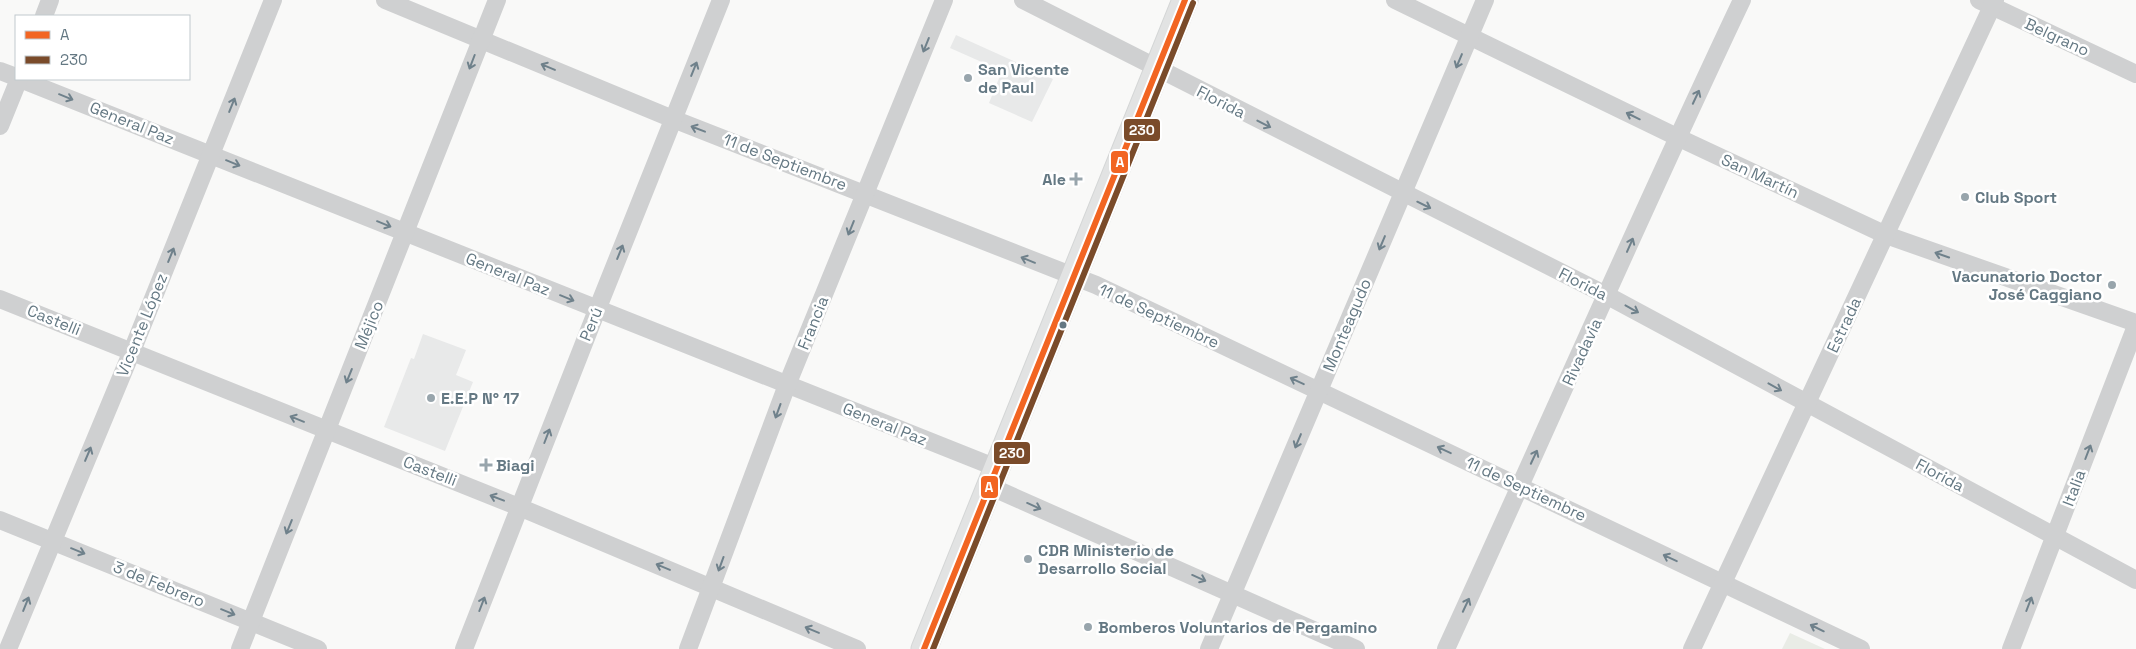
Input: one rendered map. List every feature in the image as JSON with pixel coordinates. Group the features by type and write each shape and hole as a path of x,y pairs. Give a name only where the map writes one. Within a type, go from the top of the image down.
{"main road":[{"path":"924,649 1185,0"}],"street":[{"path":"44,15 50,0"},
{"name":"Vicente López","path":"8,649 51,540 132,352 273,0"},
{"name":"11 de Septiembre","path":"385,0 674,119 866,193 1074,278 1096,285 1861,649"},
{"name":"Méjico","path":"240,649 496,0"},
{"name":"Perú","path":"464,649 721,0"},
{"name":"Francia","path":"688,649 787,385 944,0"},
{"name":"Florida","path":"1023,0 1403,194 1608,296 2136,580"},
{"name":"San Martín","path":"1395,0 1677,138 1886,235 2136,325"},
{"name":"Monteagudo","path":"1209,649 1485,0"},
{"name":"Rivadavia","path":"1446,649 1608,296 1677,138 1742,0"},
{"name":"Belgrano","path":"1989,2 2136,74"},
{"name":"Estrada","path":"1692,649 1808,405 1886,235 1989,2"},
{"name":"General Paz","path":"0,71 15,77"},
{"path":"0,126 18,80"},
{"name":"General Paz","path":"24,80 787,385 993,477 1233,593 1356,649"},
{"name":"Castelli","path":"0,299 519,507 857,649"},
{"name":"Italia","path":"2011,649 2056,537 2136,325"},
{"name":"3 de Febrero","path":"0,520 318,649"}],"shaded area":[{"path":"956,35 1053,79 1032,122 989,103 1002,71 950,48"},
{"name":"E.E.P N° 17","path":"423,334 466,350 456,375 473,382 445,451 384,427 411,358 414,359"},
{"path":"1790,633 1825,649 1782,649"}],"transit line":[{"name":"A","path":"924,649 1185,0"},
{"name":"230","path":"933,649 1193,3"}],"place":[{"name":"San Vicente de Paul","path":"968,78"},
{"name":"Ale","path":"1076,179"},
{"name":"Club Sport","path":"1965,197"},
{"name":"Vacunatorio Doctor José Caggiano","path":"2112,285"},
{"name":"E.E.P N° 17","path":"431,398"},
{"name":"Biagi","path":"486,465"},
{"name":"CDR Ministerio de Desarrollo Social","path":"1028,559"},
{"name":"Bomberos Voluntarios de Pergamino","path":"1088,627"}]}
